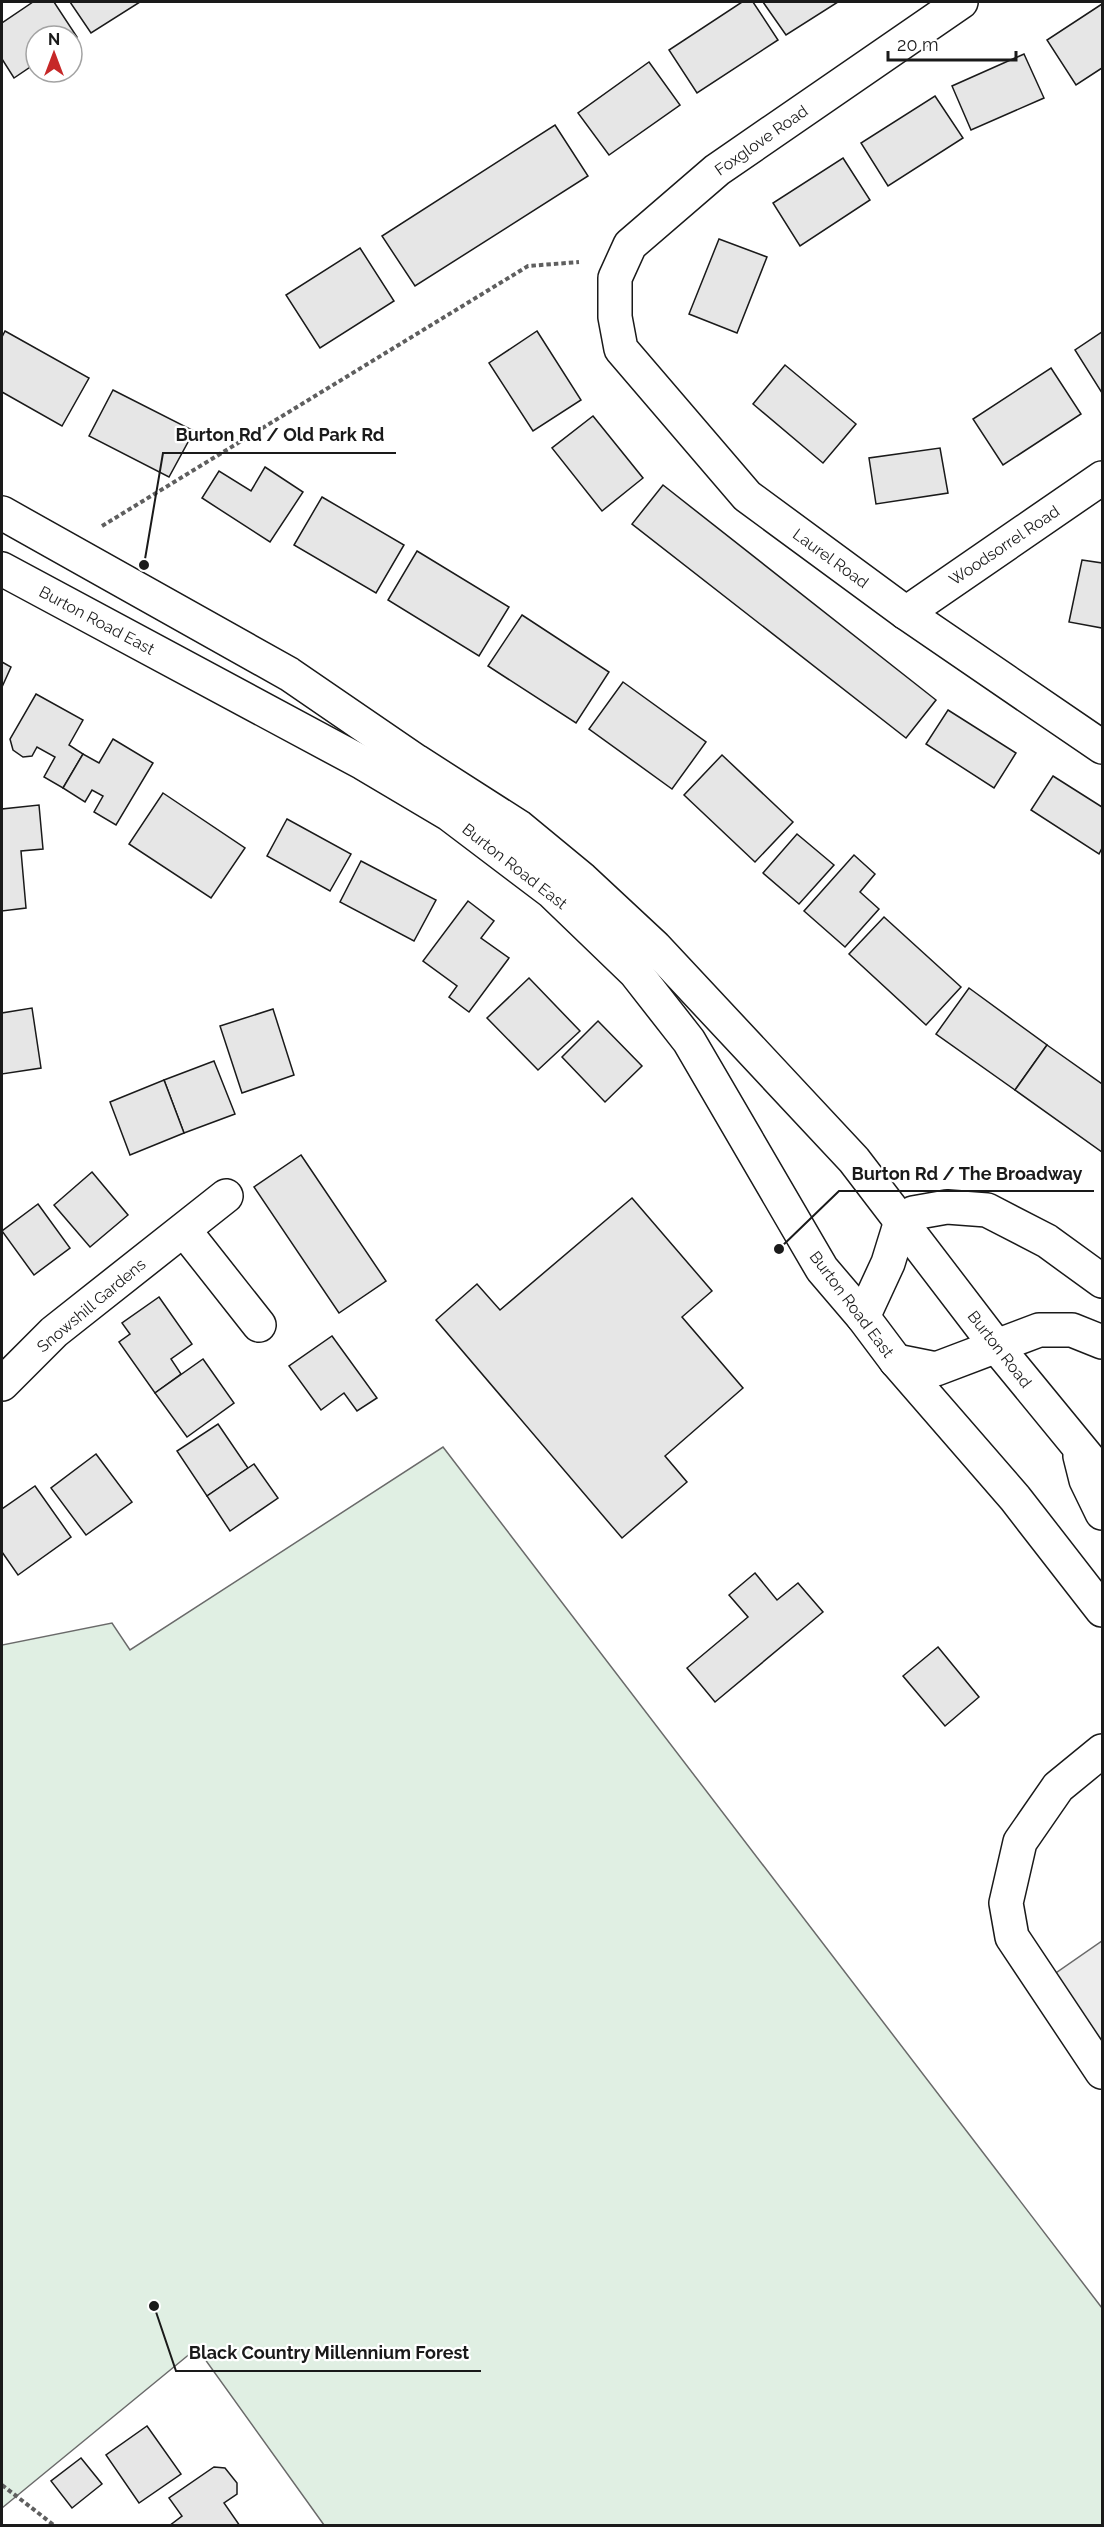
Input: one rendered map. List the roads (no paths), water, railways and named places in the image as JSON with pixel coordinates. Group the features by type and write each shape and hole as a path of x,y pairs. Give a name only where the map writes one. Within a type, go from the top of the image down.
{"main road":[{"name":"Foxglove Road","path":"615,317 615,278 630,245 717,170 961,2"},
{"name":"Laurel Road","path":"615,317 621,349 747,496 906,613 1102,747"},
{"name":"Woodsorrel Road","path":"906,613 1102,478"},
{"name":"Burton Road East","path":"2,513 289,674 416,761 519,827 582,879 656,947 854,1160 901,1221"},
{"name":"Burton Road East","path":"2,569 363,763 449,814 552,892 635,972 689,1041 822,1269 863,1317 896,1361"},
{"name":"Snowshill Gardens","path":"2,1384 54,1332 226,1196"},
{"path":"863,1317 888,1263 901,1221 913,1213 947,1207 987,1210 1047,1241 1102,1281"},
{"name":"Burton Road","path":"901,1221 997,1347 1102,1476"},
{"path":"184,1230 259,1325"},
{"path":"896,1361 936,1369 1039,1330 1072,1330 1102,1342"},
{"path":"896,1361 1016,1497 1102,1610"},
{"path":"1078,1446 1083,1471 1102,1513"},
{"path":"1102,1751 1058,1786 1020,1842 1006,1903 1012,1937 1102,2072"}],"place":[{"name":"Burton Rd / Old Park Rd","path":"144,565"},
{"name":"Burton Rd / The Broadway","path":"779,1249"},
{"name":"Black Country Millennium Forest","path":"154,2306"}]}
